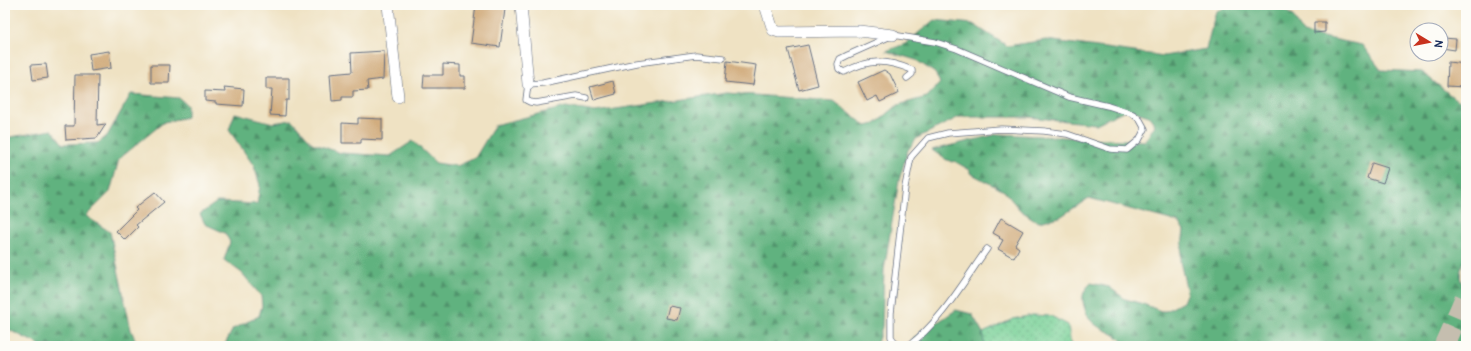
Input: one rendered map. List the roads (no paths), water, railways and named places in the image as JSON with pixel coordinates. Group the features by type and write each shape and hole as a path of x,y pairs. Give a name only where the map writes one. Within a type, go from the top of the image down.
{"street":[{"path":"388,5 398,97"},
{"path":"521,5 528,84"},
{"path":"765,5 773,30 779,32 859,31 893,35"}],"lane":[{"path":"907,78 912,74 912,70 887,61 863,63 844,72 839,69 838,64 840,59 893,35 935,42 957,49 1069,97 1108,106 1133,114 1140,120 1144,129 1139,140 1127,150 1110,150 1067,134 1044,131 1002,129 948,133 928,138 911,157 905,187 890,313 891,337 897,344 908,346 919,338 954,298 987,249"},
{"path":"586,98 576,96 545,102 530,102 526,100 528,84 543,83 637,63 696,55 708,55 723,58"}],"tunnel":[{"path":"1444,346 1466,296"}]}
